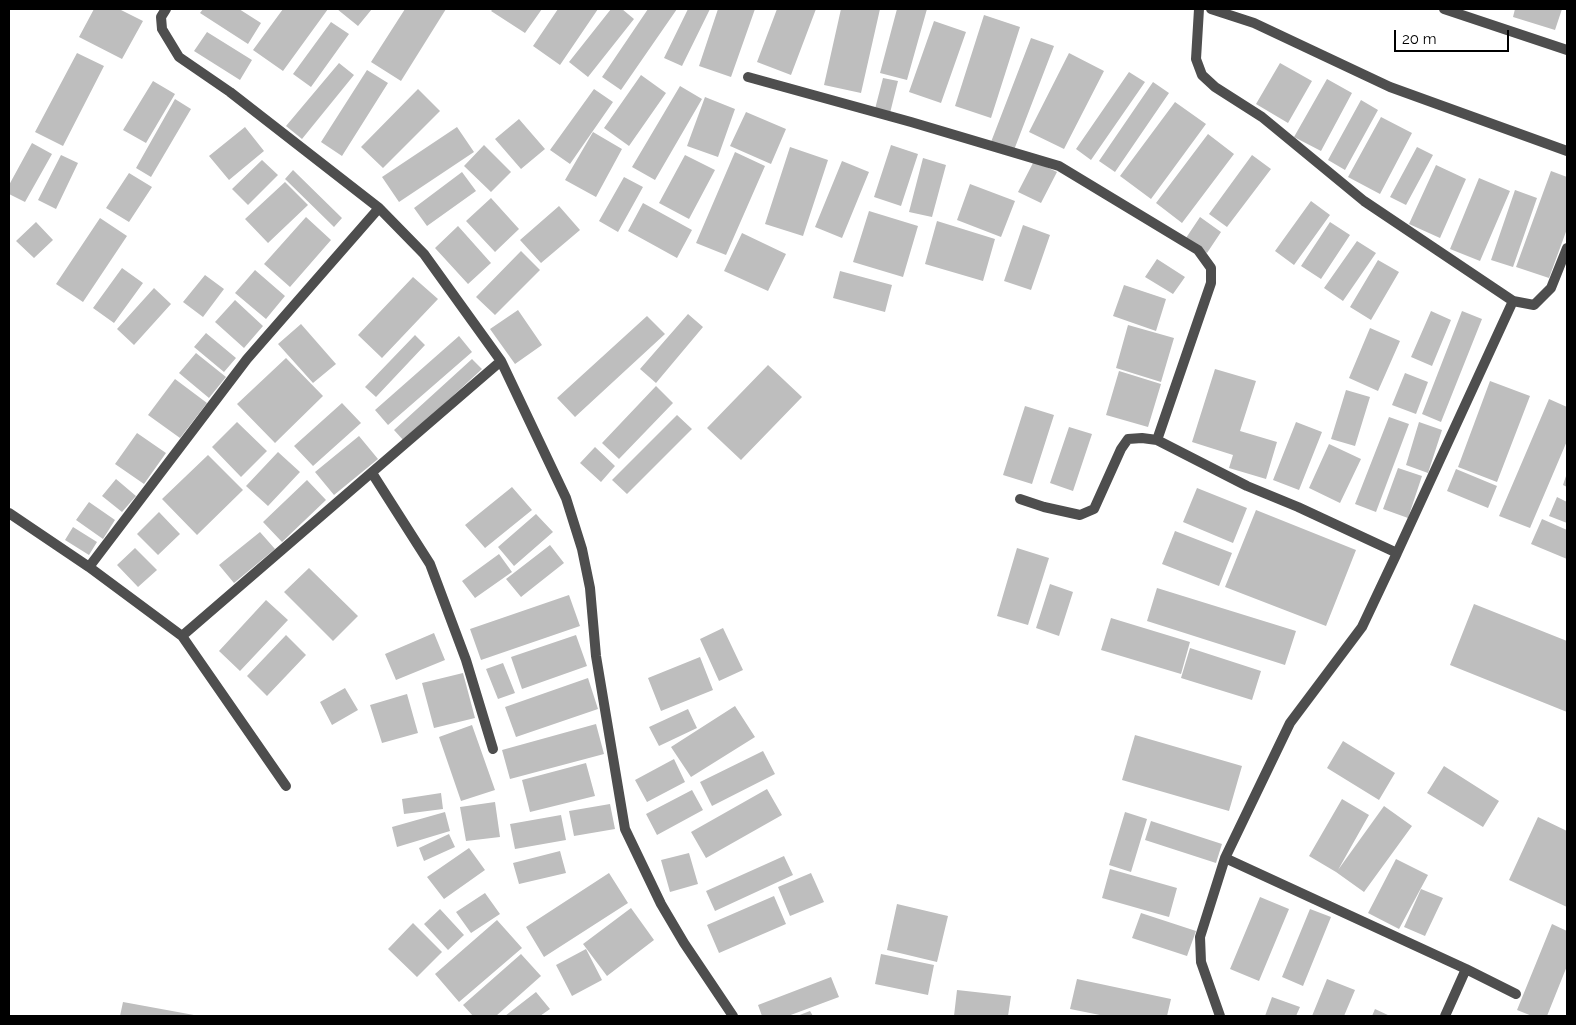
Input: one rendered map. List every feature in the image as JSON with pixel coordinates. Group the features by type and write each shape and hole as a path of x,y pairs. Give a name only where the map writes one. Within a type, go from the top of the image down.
{"street":[{"path":"166,9 161,17 162,29 179,57 230,92 379,208 424,254 502,361 566,498 582,549 590,588 596,656 624,829 660,904 733,1016"},
{"path":"1199,9 1196,59 1202,75 1215,87 1262,117 1364,201 1513,301 1534,305 1551,288 1567,248"},
{"path":"1211,9 1254,24 1390,87 1567,150"},
{"path":"1444,9 1567,50"},
{"path":"748,77 911,122 1059,166 1198,250 1211,268 1211,283 1157,440"},
{"path":"88,567 247,359 379,208"},
{"path":"1220,1016 1200,962 1200,937 1225,858 1290,723 1362,626 1513,301"},
{"path":"182,636 502,361"},
{"path":"1020,499 1080,515 1094,509 1121,449 1128,439 1157,440 1247,486 1298,507 1397,553"},
{"path":"372,473 430,564 466,660 493,749"},
{"path":"9,513 88,567 182,636 286,786"},
{"path":"1225,858 1516,994"},
{"path":"1445,1016 1466,969"}],"building":[{"path":"94,9 119,9 143,21 122,59 79,37"},
{"path":"203,9 239,9 261,23 248,44 200,13"},
{"path":"283,9 328,9 283,71 253,50"},
{"path":"337,9 372,9 358,26"},
{"path":"405,9 446,9 401,81 371,62"},
{"path":"493,9 542,9 525,33 491,11"},
{"path":"558,9 598,9 560,65 533,46"},
{"path":"611,9 622,9 634,19 588,77 569,62"},
{"path":"648,9 677,9 621,90 602,77"},
{"path":"688,9 710,9 682,66 664,58"},
{"path":"718,9 755,9 731,77 699,66"},
{"path":"777,9 816,9 791,75 757,62"},
{"path":"841,9 880,9 861,93 824,85"},
{"path":"897,9 927,9 907,80 880,73"},
{"path":"1515,9 1562,9 1555,30 1513,17"},
{"path":"984,15 1020,27 991,118 955,106"},
{"path":"934,21 966,32 941,103 909,92"},
{"path":"331,22 349,34 311,87 293,74"},
{"path":"207,32 252,60 240,80 194,51"},
{"path":"1031,38 1054,46 1014,150 991,142"},
{"path":"77,53 104,66 63,146 35,132"},
{"path":"1069,53 1104,71 1064,149 1029,132"},
{"path":"339,63 354,75 302,139 286,126"},
{"path":"1280,63 1312,81 1288,123 1256,104"},
{"path":"367,70 388,83 342,156 321,142"},
{"path":"1129,72 1145,82 1091,160 1076,149"},
{"path":"641,75 666,93 629,146 604,128"},
{"path":"883,78 898,81 890,113 875,109"},
{"path":"1327,79 1352,93 1321,151 1294,137"},
{"path":"153,81 175,94 146,143 123,130"},
{"path":"1153,82 1169,93 1115,172 1099,161"},
{"path":"680,86 702,99 655,180 632,167"},
{"path":"418,89 440,111 383,168 361,147"},
{"path":"594,89 613,102 570,164 550,150"},
{"path":"705,97 735,109 718,157 687,146"},
{"path":"175,99 191,109 151,177 136,168"},
{"path":"1361,100 1378,110 1345,170 1328,160"},
{"path":"1175,102 1206,124 1151,199 1120,176"},
{"path":"746,112 786,129 771,164 730,146"},
{"path":"1381,117 1412,133 1380,194 1348,177"},
{"path":"519,119 545,149 521,169 495,139"},
{"path":"245,127 264,151 229,180 209,156"},
{"path":"457,127 474,152 399,202 382,177"},
{"path":"593,132 622,149 596,197 565,180"},
{"path":"1208,134 1234,154 1182,223 1156,203"},
{"path":"32,143 52,154 25,202 9,194 9,185"},
{"path":"484,145 511,172 491,192 464,166"},
{"path":"891,145 918,154 901,206 874,197"},
{"path":"790,147 828,160 803,236 765,224"},
{"path":"1417,147 1433,155 1406,205 1390,197"},
{"path":"735,152 765,166 726,255 696,243"},
{"path":"61,155 78,163 56,209 38,200"},
{"path":"685,155 715,170 689,219 659,203"},
{"path":"1252,155 1271,169 1227,227 1209,214"},
{"path":"923,158 946,165 932,217 909,212"},
{"path":"262,160 278,175 248,205 232,189"},
{"path":"842,161 869,172 842,238 815,227"},
{"path":"1034,161 1057,172 1041,203 1018,192"},
{"path":"1436,165 1466,179 1440,238 1409,224"},
{"path":"293,170 342,218 334,227 285,179"},
{"path":"1551,171 1567,177 1567,229 1549,278 1516,267"},
{"path":"462,172 476,191 427,226 414,208"},
{"path":"129,173 152,187 129,222 106,208"},
{"path":"624,177 643,187 618,232 599,221"},
{"path":"1479,178 1510,191 1480,261 1450,249"},
{"path":"285,182 308,205 268,243 245,219"},
{"path":"970,184 1015,201 1001,237 957,220"},
{"path":"1515,190 1537,198 1513,267 1491,260"},
{"path":"491,198 519,229 495,252 466,221"},
{"path":"1311,201 1330,215 1294,265 1275,251"},
{"path":"643,203 692,230 677,258 628,231"},
{"path":"559,206 580,230 541,263 520,240"},
{"path":"869,211 918,226 903,277 853,262"},
{"path":"306,217 331,240 290,287 264,264"},
{"path":"1200,217 1221,232 1207,253 1186,238"},
{"path":"100,218 127,236 83,302 56,284"},
{"path":"937,221 995,239 983,281 925,264"},
{"path":"36,222 53,240 34,258 16,241"},
{"path":"1330,222 1350,235 1321,279 1301,266"},
{"path":"1023,225 1050,235 1031,290 1004,281"},
{"path":"458,226 491,263 468,284 435,248"},
{"path":"742,233 786,254 768,291 724,271"},
{"path":"1357,241 1376,253 1343,301 1324,288"},
{"path":"521,251 540,270 495,315 476,297"},
{"path":"1157,259 1185,277 1173,294 1145,277"},
{"path":"1378,260 1399,272 1371,320 1350,307"},
{"path":"122,268 143,283 114,323 93,308"},
{"path":"255,270 285,296 266,319 235,293"},
{"path":"840,271 892,285 885,312 833,298"},
{"path":"205,275 224,289 203,317 183,302"},
{"path":"413,277 438,299 382,358 358,335"},
{"path":"1124,285 1166,299 1156,331 1113,316"},
{"path":"154,288 171,304 134,345 117,329"},
{"path":"235,300 263,326 244,348 215,322"},
{"path":"518,310 542,345 515,364 490,329"},
{"path":"1431,311 1451,320 1432,366 1411,357"},
{"path":"1462,311 1482,319 1441,422 1422,414"},
{"path":"688,314 703,327 656,383 640,369"},
{"path":"647,316 665,334 575,417 557,398"},
{"path":"301,324 336,364 313,383 278,344"},
{"path":"1128,325 1174,338 1161,382 1116,368"},
{"path":"1370,328 1400,341 1378,391 1349,378"},
{"path":"206,333 236,358 224,372 194,347"},
{"path":"415,335 425,345 376,397 365,387"},
{"path":"459,336 472,352 388,425 375,410"},
{"path":"196,353 226,377 209,398 179,373"},
{"path":"286,358 323,396 275,443 237,404"},
{"path":"472,359 482,369 404,441 394,430"},
{"path":"768,365 802,397 741,460 707,428"},
{"path":"1215,369 1256,381 1240,431 1277,442 1266,479 1229,468 1233,455 1192,442"},
{"path":"1119,371 1161,384 1148,427 1106,415"},
{"path":"1405,373 1428,382 1416,414 1392,405"},
{"path":"175,379 207,403 180,438 148,415"},
{"path":"1490,381 1530,396 1497,482 1458,467"},
{"path":"656,386 673,403 619,459 602,443"},
{"path":"1346,390 1370,397 1355,446 1331,439"},
{"path":"1549,399 1567,407 1567,441 1530,528 1499,516"},
{"path":"342,403 361,423 313,466 294,446"},
{"path":"1025,406 1054,415 1032,484 1003,475"},
{"path":"677,415 692,429 627,494 612,480"},
{"path":"1389,417 1409,424 1376,512 1355,504"},
{"path":"237,422 267,451 241,477 212,447"},
{"path":"1296,422 1322,432 1299,490 1273,480"},
{"path":"1419,422 1442,430 1428,473 1406,465"},
{"path":"1069,427 1092,434 1073,491 1050,483"},
{"path":"137,433 166,453 144,484 115,464"},
{"path":"359,436 378,459 334,495 315,472"},
{"path":"1329,444 1361,459 1340,503 1309,488"},
{"path":"595,447 615,466 601,482 580,463"},
{"path":"278,452 300,472 268,506 246,486"},
{"path":"208,455 243,490 197,535 162,499"},
{"path":"1398,468 1422,476 1408,518 1383,509"},
{"path":"1456,469 1497,486 1488,508 1447,491"},
{"path":"1567,473 1567,487 1563,485"},
{"path":"116,479 136,496 122,512 102,496"},
{"path":"307,480 326,500 282,542 263,522"},
{"path":"512,487 532,510 485,548 465,525"},
{"path":"1197,488 1247,508 1233,543 1183,522"},
{"path":"1557,497 1567,502 1567,523 1549,516"},
{"path":"89,502 115,520 103,539 76,520"},
{"path":"1256,510 1356,550 1326,626 1225,587"},
{"path":"159,512 180,534 158,555 137,534"},
{"path":"536,514 553,532 514,566 498,547"},
{"path":"1542,519 1567,530 1567,559 1531,544"},
{"path":"73,527 97,542 89,555 65,540"},
{"path":"1175,531 1232,553 1219,586 1162,564"},
{"path":"260,532 275,549 234,583 219,565"},
{"path":"550,545 564,563 521,597 506,579"},
{"path":"135,548 157,570 138,587 117,565"},
{"path":"1017,548 1049,558 1028,625 997,616"},
{"path":"499,554 512,572 475,598 462,581"},
{"path":"309,568 358,616 333,641 284,592"},
{"path":"1050,584 1073,592 1059,636 1036,628"},
{"path":"1157,588 1296,631 1285,665 1147,621"},
{"path":"569,595 580,626 481,660 470,629"},
{"path":"266,600 288,620 240,671 219,651"},
{"path":"1474,604 1567,641 1567,712 1450,665"},
{"path":"1111,618 1190,642 1181,674 1101,650"},
{"path":"723,628 743,670 719,681 700,639"},
{"path":"434,633 445,660 396,680 385,654"},
{"path":"286,635 306,655 267,696 247,676"},
{"path":"576,635 587,666 522,689 511,657"},
{"path":"1190,648 1261,671 1252,700 1181,678"},
{"path":"700,657 713,690 661,711 648,678"},
{"path":"503,663 515,693 498,699 486,669"},
{"path":"463,673 475,718 434,728 422,683"},
{"path":"588,678 598,709 516,737 505,707"},
{"path":"345,688 358,710 332,725 320,702"},
{"path":"407,694 418,733 382,743 370,705"},
{"path":"735,706 755,737 691,777 671,747"},
{"path":"688,709 697,728 659,746 649,727"},
{"path":"596,724 604,754 510,779 502,750"},
{"path":"472,725 495,790 461,801 439,737"},
{"path":"1135,735 1242,766 1229,811 1122,780"},
{"path":"1343,741 1395,773 1379,800 1327,768"},
{"path":"763,751 775,774 712,806 700,782"},
{"path":"674,759 685,782 647,802 635,780"},
{"path":"586,763 595,796 530,812 522,780"},
{"path":"1444,766 1499,801 1483,827 1427,793"},
{"path":"767,789 782,815 706,858 691,832"},
{"path":"692,790 703,810 657,835 646,814"},
{"path":"441,793 443,809 404,814 402,799"},
{"path":"1342,799 1369,815 1338,870 1384,806 1412,826 1364,892 1309,856"},
{"path":"495,802 500,837 466,841 460,807"},
{"path":"610,804 615,829 574,836 569,811"},
{"path":"445,812 450,831 397,847 392,827"},
{"path":"1125,812 1147,819 1131,872 1109,865"},
{"path":"561,815 566,840 515,849 510,824"},
{"path":"1538,817 1567,831 1567,907 1509,880"},
{"path":"1151,821 1222,844 1216,863 1145,840"},
{"path":"449,834 455,847 424,861 419,848"},
{"path":"469,848 485,870 444,899 427,877"},
{"path":"560,851 566,873 519,884 513,863"},
{"path":"689,853 698,884 670,892 661,860"},
{"path":"784,856 793,875 715,911 706,891"},
{"path":"1396,859 1428,875 1399,929 1368,913"},
{"path":"1110,869 1177,888 1169,917 1102,898"},
{"path":"609,873 628,903 544,957 526,927"},
{"path":"811,873 824,902 790,916 778,887"},
{"path":"1421,889 1443,898 1425,936 1404,927"},
{"path":"485,893 500,914 471,933 456,912"},
{"path":"774,896 786,924 719,953 707,925"},
{"path":"1260,897 1289,909 1259,981 1230,969"},
{"path":"897,904 948,916 937,962 887,950"},
{"path":"631,908 654,940 607,976 583,944"},
{"path":"440,909 464,935 448,950 424,924"},
{"path":"1310,909 1331,917 1303,986 1282,977"},
{"path":"1141,913 1196,931 1187,956 1132,938"},
{"path":"497,920 522,948 459,1002 435,974"},
{"path":"413,923 442,952 417,977 388,949"},
{"path":"1552,924 1567,931 1567,966 1547,1016 1532,1016 1517,1010"},
{"path":"586,949 602,980 572,996 556,965"},
{"path":"521,954 541,976 496,1016 473,1016 463,1005"},
{"path":"881,954 934,965 928,995 875,984"},
{"path":"831,977 839,997 788,1016 762,1016 758,1005"},
{"path":"1077,979 1171,999 1167,1016 1105,1016 1070,1009"},
{"path":"1327,979 1355,990 1344,1016 1312,1016"},
{"path":"957,990 1011,996 1008,1016 954,1016"},
{"path":"536,992 550,1009 540,1016 505,1016"},
{"path":"1272,997 1300,1007 1296,1016 1265,1016"},
{"path":"123,1002 194,1015 120,1016"},
{"path":"1375,1009 1390,1016 1372,1016"},
{"path":"810,1011 813,1016 797,1016"}]}
